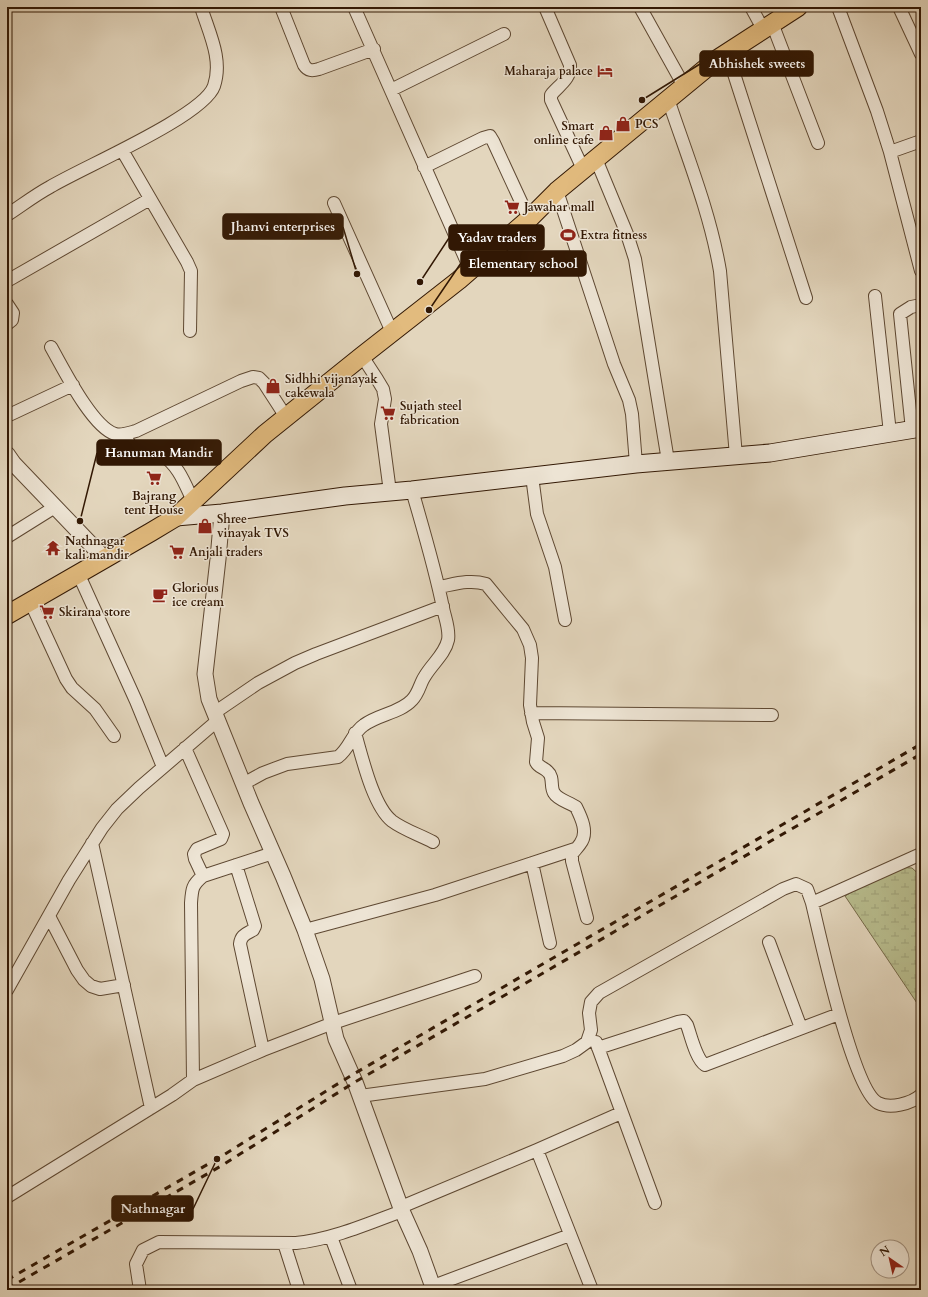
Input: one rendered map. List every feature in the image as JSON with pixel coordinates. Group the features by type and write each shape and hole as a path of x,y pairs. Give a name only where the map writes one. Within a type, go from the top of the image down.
{"main road":[{"path":"7,615 176,516 265,434 459,280 529,219 557,191 668,99 727,52 798,7"},
{"path":"176,516 222,513 345,496 412,490 636,464 770,453 917,429"}],"street":[{"path":"7,215 50,187 122,150 186,114 202,101 213,88 218,69 215,50 201,7"},
{"path":"281,7 307,70 312,71 319,69 374,49"},
{"path":"354,7 374,49 424,167 470,269"},
{"path":"545,7 570,65 570,72 564,82 551,95 551,100 590,164 627,234 635,259 668,461"},
{"path":"640,7 684,86"},
{"path":"751,7 767,26 818,143"},
{"path":"838,7 877,111 890,152 921,271"},
{"path":"899,7 921,54"},
{"path":"391,90 504,34"},
{"path":"727,52 806,298"},
{"path":"668,99 708,217 715,243 720,271 736,456"},
{"path":"424,167 490,136 494,141 529,219"},
{"path":"890,152 921,141"},
{"path":"122,150 187,262 191,272 190,331"},
{"path":"557,191 614,364 629,400 632,414 636,464"},
{"path":"7,282 150,199"},
{"path":"334,203 392,332"},
{"path":"874,296 890,433"},
{"path":"7,304 13,313 12,320 7,324"},
{"path":"917,429 900,314 911,307 921,305"},
{"path":"51,347 73,385 98,423 107,430 116,434 136,431 241,381 253,377 259,378 264,383 286,417"},
{"path":"362,356 380,384 385,399 381,424 390,492"},
{"path":"7,416 73,385"},
{"path":"124,434 136,456 140,458 161,454 170,460 177,468 193,501"},
{"path":"7,454 14,464 104,558"},
{"path":"532,476 538,518 555,567 565,620"},
{"path":"243,784 263,773 287,764 338,757 349,746 355,733 364,725 377,717 403,707 412,700 424,677 445,650 448,641 448,632 443,606 412,490"},
{"path":"7,537 55,507"},
{"path":"222,513 217,573 205,674 209,699 215,717 305,930 322,979 339,1046 356,1082 402,1209 434,1288 570,1234"},
{"path":"78,573 136,701 163,767"},
{"path":"439,587 470,581 478,581 486,584 523,629 530,645 532,658 530,705 538,738 536,756 537,765 549,772 553,792 558,798 576,806 584,831 584,837 581,844 572,854 572,860 587,918"},
{"path":"30,601 66,679 72,688 95,708 114,736"},
{"path":"7,990 92,842 102,828 139,788 185,748 215,717 258,683 295,663 443,606"},
{"path":"531,713 772,715"},
{"path":"355,733 374,794 386,815 392,821 433,842"},
{"path":"185,748 223,834 221,839 197,849 194,854 204,876"},
{"path":"92,842 151,1108"},
{"path":"305,930 435,895 575,849"},
{"path":"193,1080 192,890 196,882 204,876 273,853"},
{"path":"812,903 921,854"},
{"path":"532,863 550,943"},
{"path":"236,865 255,926 254,930 244,934 241,938 240,944 262,1050"},
{"path":"655,1202 591,1030 589,1013 591,1002 598,993 783,889 796,884 807,890 812,903 839,1014 850,1048 864,1083 871,1096 877,1103 887,1106 907,1103 921,1095"},
{"path":"49,916 77,970 84,980 91,986 100,989 124,985"},
{"path":"769,942 801,1028"},
{"path":"7,1197 151,1108 193,1080 262,1050 333,1023 475,976"},
{"path":"598,1048 684,1021 688,1025 699,1057 705,1065 839,1014"},
{"path":"360,1096 485,1079 562,1056 576,1050 587,1042 591,1030"},
{"path":"140,1290 136,1264 143,1250 159,1242 284,1243 312,1241 331,1237 402,1209 621,1113"},
{"path":"537,1150 592,1290"},
{"path":"331,1237 351,1290"},
{"path":"284,1243 299,1290"}],"green space":[{"path":"894,867 912,868 921,876 921,1009 845,896"}],"railway":[{"path":"7,1280 217,1159 352,1075 921,744"},
{"path":"7,1289 221,1166 355,1082 921,754"}],"place":[{"name":"Maharaja palace","path":"605,71"},
{"name":"Abhishek sweets","path":"642,100"},
{"name":"PCS","path":"623,124"},
{"name":"Smart online cafe","path":"606,133"},
{"name":"Jawahar mall","path":"512,207"},
{"name":"Extra fitness","path":"568,235"},
{"name":"Jhanvi enterprises","path":"357,274"},
{"name":"Yadav traders","path":"420,282"},
{"name":"Elementary school","path":"429,310"},
{"name":"Sidhhi vijanayak cakewala","path":"273,386"},
{"name":"Sujath steel fabrication","path":"388,413"},
{"name":"Bajrang tent House","path":"154,478"},
{"name":"Hanuman Mandir","path":"80,521"},
{"name":"Shree vinayak TVS","path":"205,526"},
{"name":"Nathnagar kali mandir","path":"53,548"},
{"name":"Anjali traders","path":"177,552"},
{"name":"Glorious ice cream","path":"160,595"},
{"name":"Skirana store","path":"47,612"},
{"name":"Nathnagar","path":"217,1159"}]}
